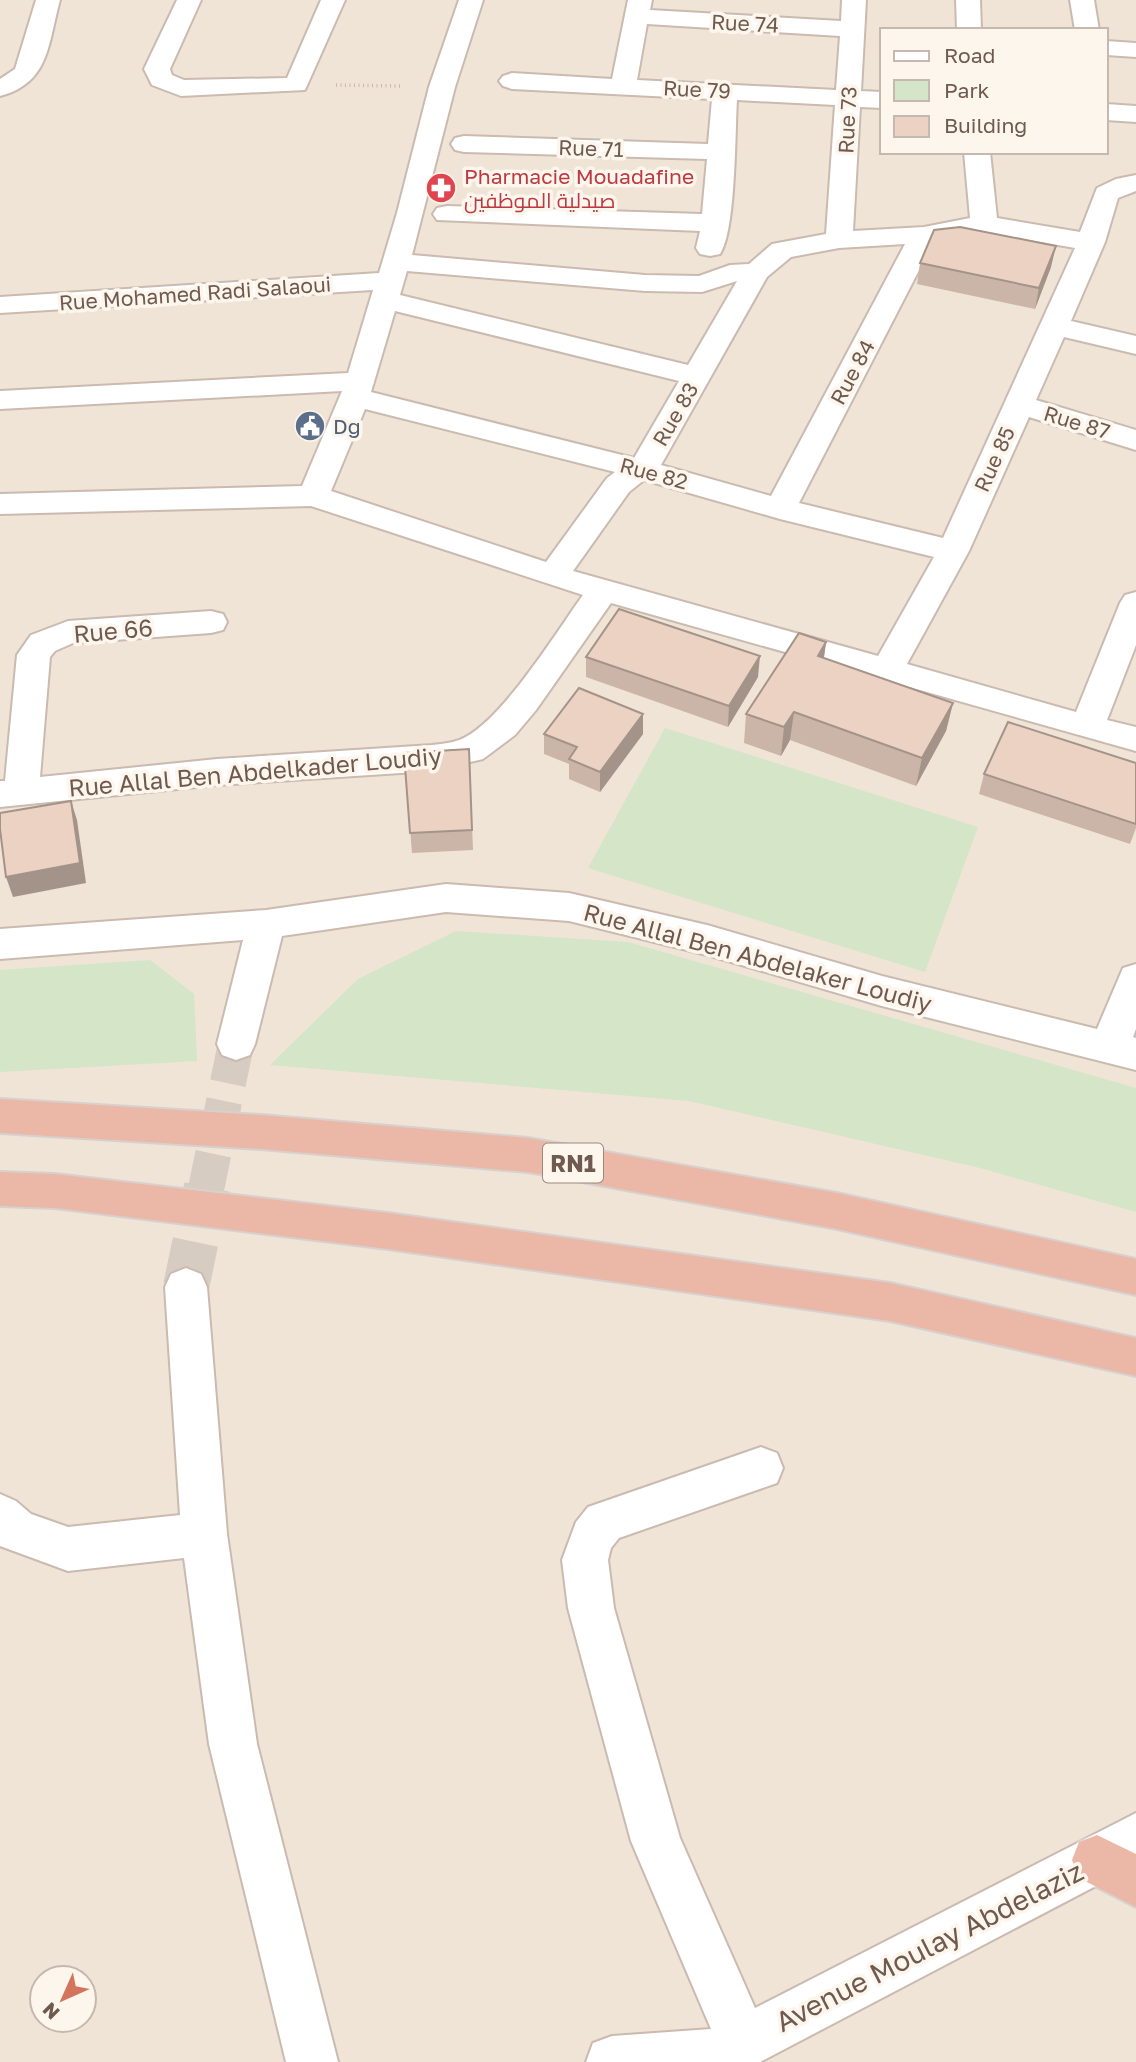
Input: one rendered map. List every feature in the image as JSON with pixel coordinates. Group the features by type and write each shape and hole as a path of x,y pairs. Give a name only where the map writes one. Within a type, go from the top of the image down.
{"highway":[{"name":"RN1","path":"0,1116 261,1132 528,1155 836,1211 1136,1277"},
{"path":"0,1189 55,1191 388,1231 890,1302 1136,1357"}],"street":[{"path":"0,88 27,72 48,0"},
{"path":"189,0 159,63 157,75 174,87 296,85 334,0"},
{"path":"313,496 357,389 390,281 442,87 471,0"},
{"name":"Rue 73","path":"839,240 854,0"},
{"path":"968,0 969,28"},
{"path":"1082,0 1087,28"},
{"path":"622,86 639,8"},
{"name":"Rue 74","path":"639,8 853,29"},
{"path":"1108,48 1136,50"},
{"name":"Rue 79","path":"512,81 880,100"},
{"path":"702,284 715,223 725,90"},
{"path":"1108,112 1136,114"},
{"name":"Rue 71","path":"464,144 719,152"},
{"path":"977,154 984,224"},
{"name":"Rue 85","path":"886,671 953,551 1091,242 1106,194 1136,183"},
{"path":"447,214 715,223"},
{"path":"390,281 702,284 730,273 756,272 771,256 782,250 839,240 924,235 984,224 1091,242"},
{"name":"Rue 84","path":"780,509 924,235"},
{"name":"Rue 83","path":"553,576 618,485 640,469 652,454 756,272"},
{"name":"Rue Mohamed Radi Salaoui","path":"0,305 390,281 698,376"},
{"path":"1055,326 1136,345"},
{"name":"Rue 82","path":"0,400 357,389 780,509 953,551"},
{"name":"Rue 87","path":"1019,404 1136,440"},
{"path":"0,504 63,500 203,498 269,493 313,496 603,591 1136,739"},
{"name":"Rue Allal Ben Abdelkader Loudiy","path":"11,793 217,772 432,758 471,750 503,726 524,701 603,591"},
{"path":"1087,727 1136,603"},
{"name":"Rue 66","path":"11,793 34,655 43,643 68,632 211,622"},
{"name":"Rue Allal Ben Abdelaker Loudiy","path":"0,944 266,924 446,898 569,907 707,940 882,992 1123,1050"},
{"path":"236,1044 266,924"},
{"path":"1123,1050 1136,979"},
{"path":"186,1287 204,1534 233,1744 312,2062"},
{"path":"727,2053 656,1841 591,1608 585,1560 592,1537 604,1522 761,1468"},
{"path":"0,1516 16,1531 68,1549 204,1534"},
{"name":"Avenue Moulay Abdelaziz","path":"612,2062 727,2053 1123,1860"}],"path":[{"path":"296,85 442,87"}],"shaded area":[{"path":"0,0 1136,0 1136,2062 0,2062"}],"green space":[{"path":"665,728 978,827 925,972 588,868"},
{"path":"456,931 628,942 1136,1088 1136,1212 980,1168 689,1101 270,1065 358,979"},
{"path":"150,960 194,994 197,1061 0,1072 0,970"}],"building":[{"path":"960,227 1056,246 1039,288 920,263 934,230"},
{"path":"619,609 760,656 729,706 586,657"},
{"path":"799,633 826,642 818,656 953,703 922,758 794,712 784,727 746,714"},
{"path":"579,688 643,714 600,772 569,759 577,747 544,734"},
{"path":"1008,722 1136,763 1136,824 984,774"},
{"path":"469,749 472,830 410,833 404,753"},
{"path":"71,801 80,863 6,877 0,813"}],"tunnel":[{"path":"206,1189 236,1044"},
{"path":"186,1287 207,1187"}],"place":[{"name":"Pharmacie Mouadafine صيدلية الموظفين","path":"441,188"},
{"name":"Dg","path":"310,426"}]}
